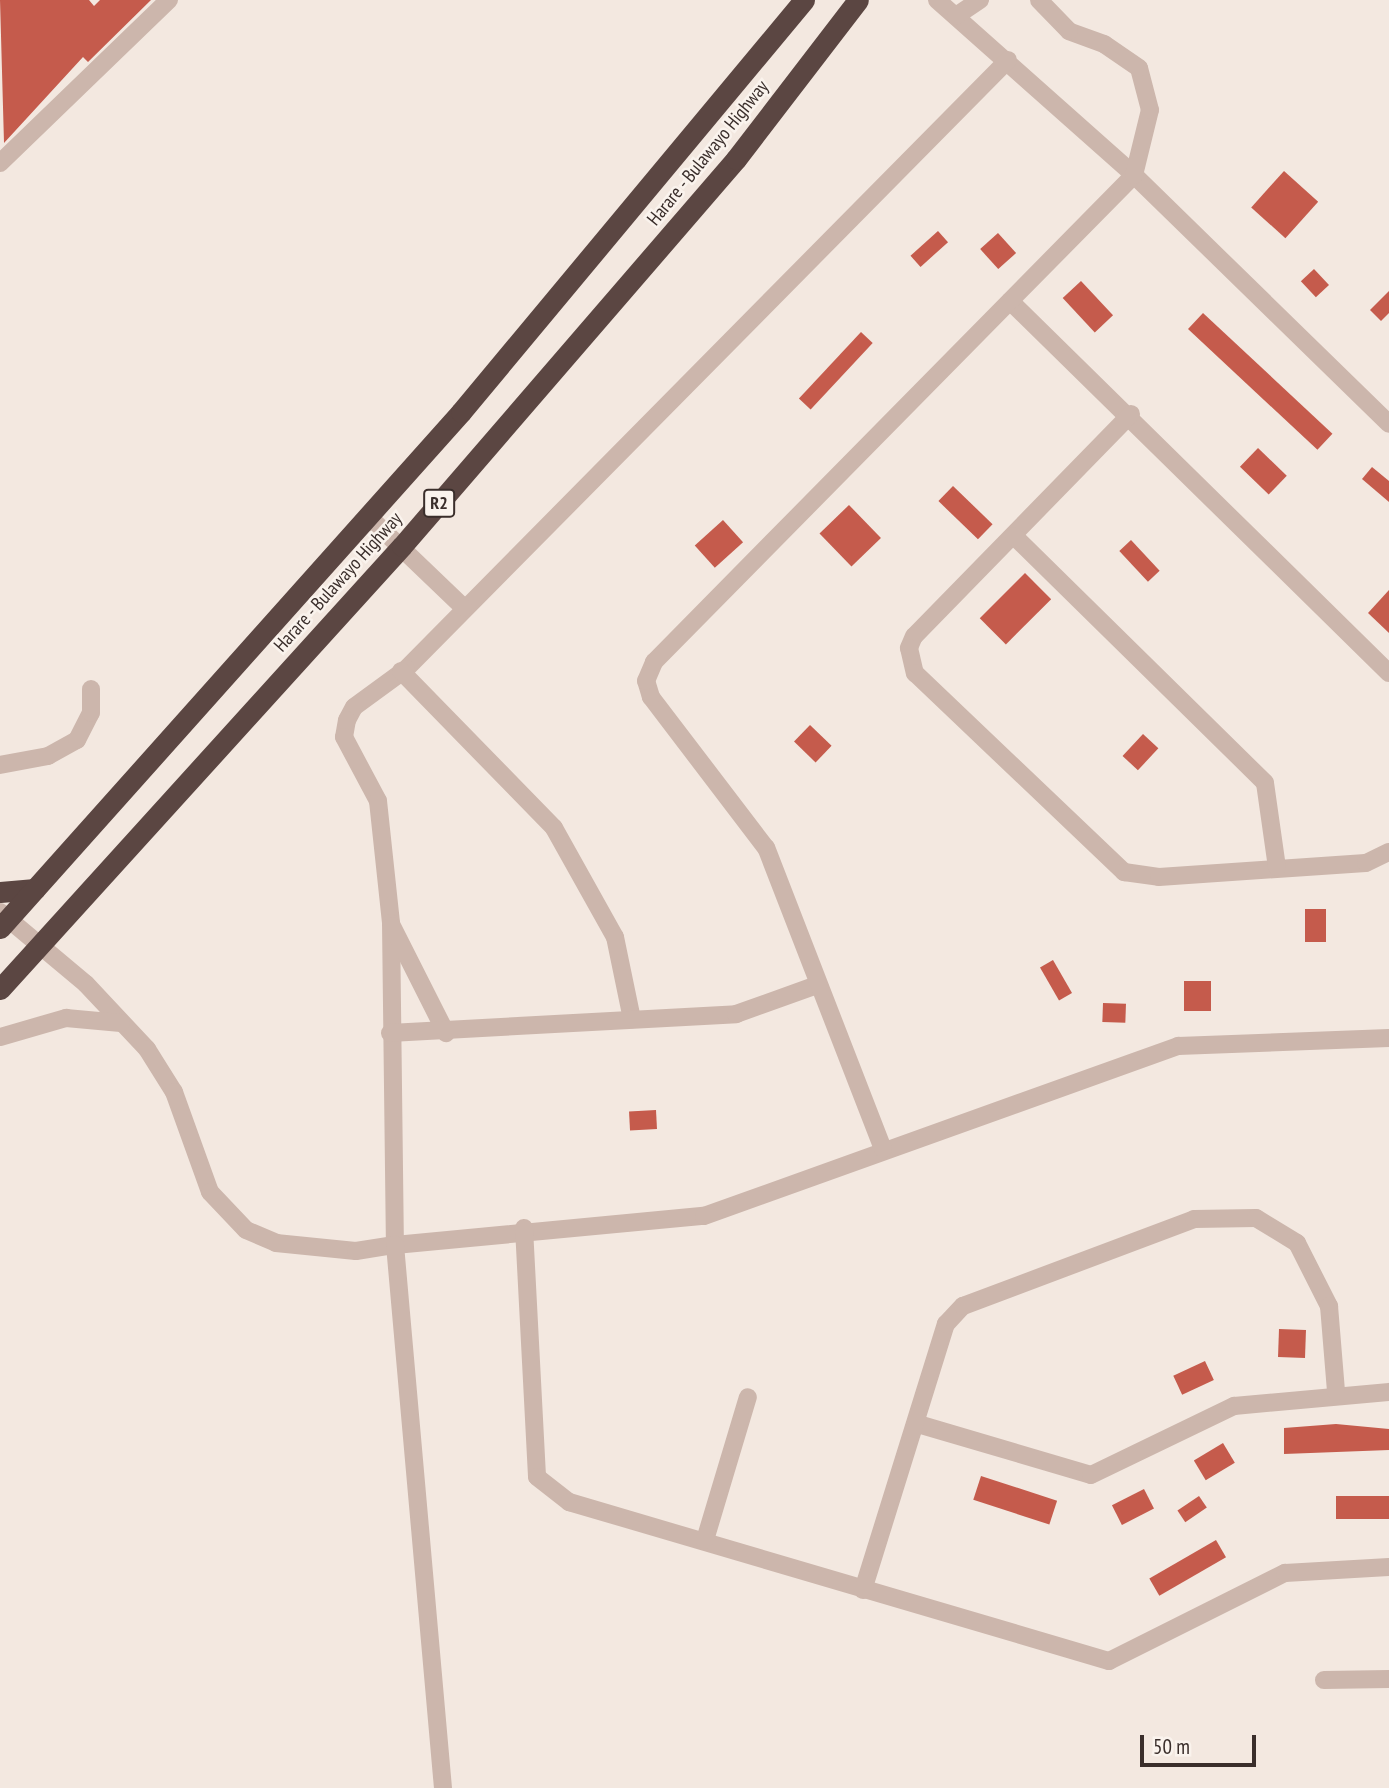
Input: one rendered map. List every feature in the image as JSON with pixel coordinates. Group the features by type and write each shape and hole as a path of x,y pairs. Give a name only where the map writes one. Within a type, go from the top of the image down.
{"highway":[{"name":"Harare - Bulawayo Highway","path":"3,920 35,889 368,516 804,0"},
{"name":"Harare - Bulawayo Highway","path":"0,989 37,945 402,546 736,159 858,0"},
{"path":"0,892 35,889"}],"street":[{"path":"0,163 169,0"},
{"path":"937,0 1009,60 1134,175 1389,424"},
{"path":"956,16 980,0"},
{"path":"883,1149 766,848 651,697 649,670 1134,175 1150,110 1139,68 1104,44 1069,31 1039,0"},
{"path":"443,1788 395,1245 390,1033 391,923 378,801 344,737 355,706 401,671 1009,60"},
{"path":"1010,302 1131,414 1389,673"},
{"path":"1131,414 914,636 909,648 915,673 1124,872 1158,877 1366,863 1389,852"},
{"path":"368,516 463,607"},
{"path":"1014,536 1265,783 1278,867"},
{"path":"401,671 554,828 615,937 632,1019"},
{"path":"0,765 48,756 77,740 91,713 91,689"},
{"path":"3,920 37,945 121,1023 174,1093 210,1192 246,1230 276,1243 356,1251 524,1228 705,1216 883,1149 1178,1046 1389,1038"},
{"path":"391,923 446,1032"},
{"path":"390,1033 736,1014 817,985"},
{"path":"0,1037 65,1018 121,1023"},
{"path":"863,1590 918,1424 946,1324 962,1306 1194,1219 1256,1218 1297,1242 1329,1306 1336,1392"},
{"path":"524,1228 537,1477 569,1502 1109,1661 1285,1573 1389,1567"},
{"path":"918,1424 1091,1475 1234,1406 1336,1392 1389,1392"},
{"path":"705,1540 748,1397"},
{"path":"1324,1681 1389,1679"}],"building":[{"path":"0,0 89,0 94,6 100,0 151,0 88,62 83,57 4,143"},
{"path":"1284,171 1318,202 1285,238 1251,207"},
{"path":"938,231 948,242 921,267 911,256"},
{"path":"998,233 1016,253 998,269 980,249"},
{"path":"1314,269 1329,285 1316,297 1301,281"},
{"path":"1081,281 1113,315 1095,332 1063,298"},
{"path":"1389,291 1389,313 1381,321 1370,310"},
{"path":"1203,313 1332,434 1317,450 1188,329"},
{"path":"861,332 873,343 811,409 799,399"},
{"path":"1258,448 1287,476 1269,494 1240,467"},
{"path":"1372,467 1389,481 1389,502 1362,479"},
{"path":"953,486 993,524 978,539 938,501"},
{"path":"849,505 881,538 851,567 820,533"},
{"path":"723,520 743,542 715,568 695,545"},
{"path":"1131,540 1160,571 1148,582 1119,551"},
{"path":"1025,573 1051,599 1006,644 980,618"},
{"path":"1389,590 1389,633 1368,613"},
{"path":"810,725 832,746 816,762 794,742"},
{"path":"1143,734 1158,748 1138,770 1123,756"},
{"path":"1305,909 1326,909 1326,942 1305,942"},
{"path":"1053,960 1072,993 1059,1000 1040,968"},
{"path":"1184,981 1211,981 1211,1011 1184,1011"},
{"path":"1103,1003 1126,1004 1125,1023 1102,1022"},
{"path":"656,1110 657,1129 630,1130 629,1111"},
{"path":"1279,1329 1306,1330 1305,1358 1278,1357"},
{"path":"1205,1361 1214,1380 1182,1395 1173,1376"},
{"path":"1336,1424 1389,1429 1389,1450 1284,1454 1284,1428"},
{"path":"1223,1443 1235,1463 1206,1480 1194,1461"},
{"path":"981,1476 1057,1501 1049,1524 973,1500"},
{"path":"1144,1489 1154,1509 1122,1525 1112,1505"},
{"path":"1199,1496 1207,1508 1185,1522 1177,1511"},
{"path":"1336,1496 1389,1496 1389,1519 1336,1519"},
{"path":"1216,1540 1226,1557 1159,1596 1149,1578"}]}
